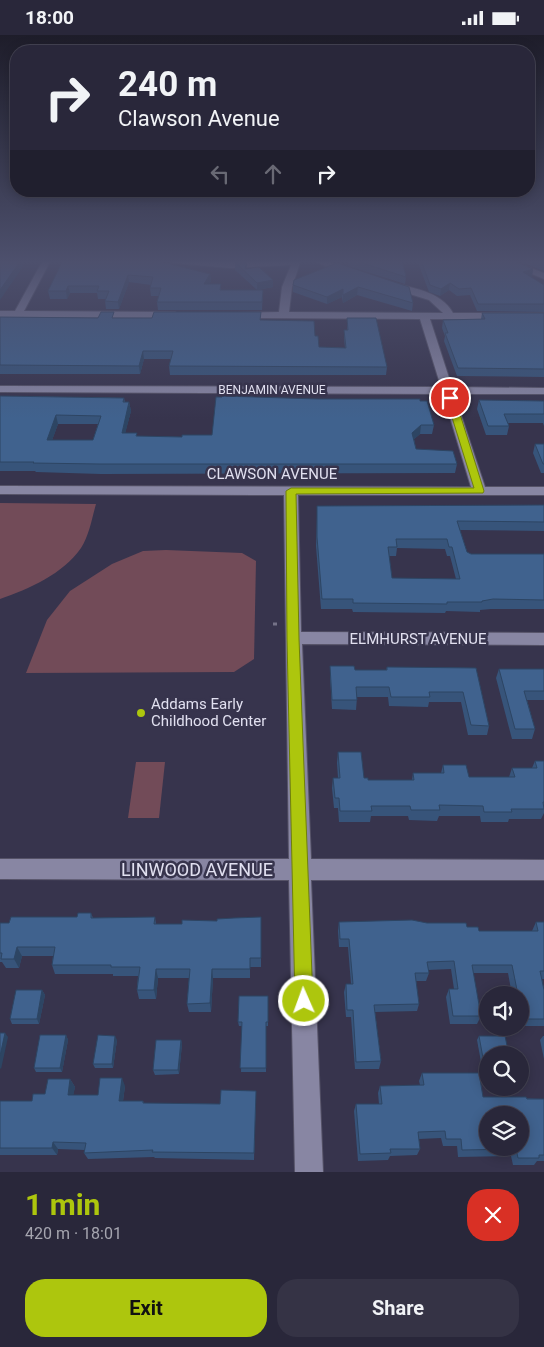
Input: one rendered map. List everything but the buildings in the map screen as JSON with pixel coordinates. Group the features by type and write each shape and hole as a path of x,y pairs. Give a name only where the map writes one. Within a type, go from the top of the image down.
{"street":[{"path":"0,314 186,315"},
{"path":"225,315 544,316"},
{"path":"424,316 479,491"},
{"name":"BENJAMIN AVENUE","path":"0,389 544,391"},
{"name":"CLAWSON AVENUE","path":"0,490 544,491"},
{"path":"291,491 293,639 309,1172"},
{"name":"ELMHURST AVENUE","path":"293,639 544,639"},
{"name":"LINWOOD AVENUE","path":"0,869 544,870"}],"shaded area":[{"path":"0,503 96,504 90,527 81,548 65,566 45,579 0,599"},
{"path":"143,551 242,553 256,561 254,659 234,672 26,673 47,620 70,591 112,564"},
{"path":"136,762 165,762 159,818 128,818"}],"place":[{"name":"Addams Early Childhood Center","path":"141,713"}],"route":[{"path":"304,1001 293,639 291,491 479,491 450,398"}]}
